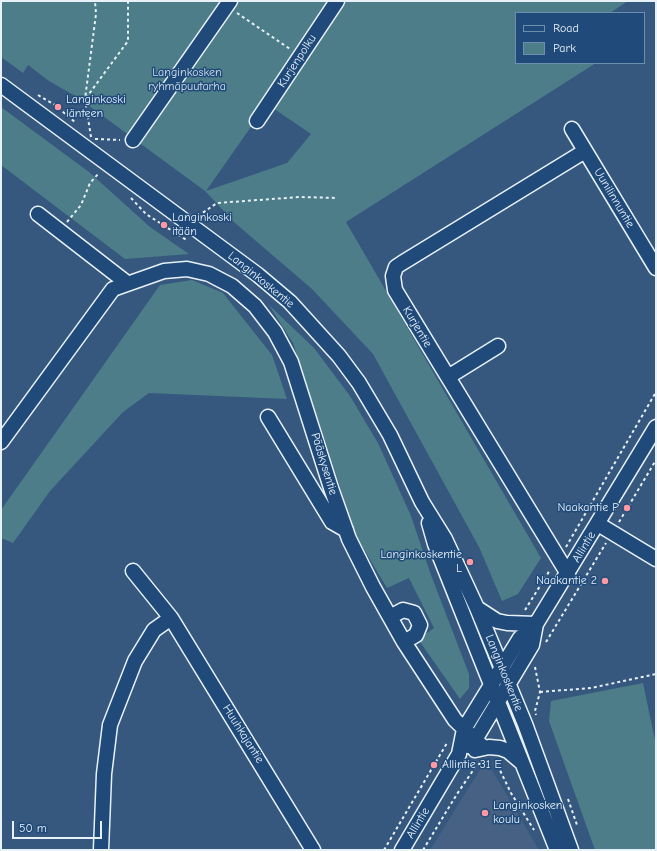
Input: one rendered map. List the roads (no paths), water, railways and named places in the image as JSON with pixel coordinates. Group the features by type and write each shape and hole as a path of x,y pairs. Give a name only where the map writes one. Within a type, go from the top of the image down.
{"street":[{"name":"Kurjenpolku","path":"257,121 337,1"},
{"path":"133,140 228,4"},
{"name":"Langinkoskentie","path":"1,85 258,275 290,302 314,326 359,383 390,435 422,502 445,539 477,608 509,684 571,850"},
{"name":"Uunilinnuntie","path":"572,130 656,268"},
{"name":"Kurjentie","path":"568,574 395,290 393,276 396,267 585,151"},
{"path":"38,214 127,283"},
{"name":"Pääskysentie","path":"1,442 113,288 164,270 187,269 209,274 232,286 255,306 275,332 291,362 346,530 373,587 404,642 454,720 484,748"},
{"path":"448,377 498,346"},
{"path":"268,417 332,522 346,530"},
{"name":"Allintie","path":"402,850 459,754 464,728 520,638 536,624 568,574 656,427"},
{"name":"Langinkoskentie","path":"422,502 435,544 557,850"},
{"path":"598,524 656,559"},
{"name":"Huuhkajantie","path":"133,571 171,618 313,850"},
{"path":"477,608 496,621 536,624"},
{"path":"390,617 403,610 414,613 420,625 416,634 404,642"},
{"path":"101,850 104,774 110,725 136,661 154,630 171,618"},
{"name":"Allintie","path":"484,748 498,701 532,644 536,624"},
{"path":"459,754 484,748 500,748 508,751 522,763"}],"place":[{"name":"Langinkoski länteen","path":"58,107"},
{"name":"Langinkoski itään","path":"164,225"},
{"name":"Naakantie P","path":"627,508"},
{"name":"Langinkoskentie L","path":"470,562"},
{"name":"Naakantie 2","path":"605,581"},
{"name":"Allintie 31 E","path":"434,765"},
{"name":"Langinkosken koulu","path":"485,813"}],"park label":[{"name":"Langinkosken ryhmäpuutarha","path":"187,80"}]}
